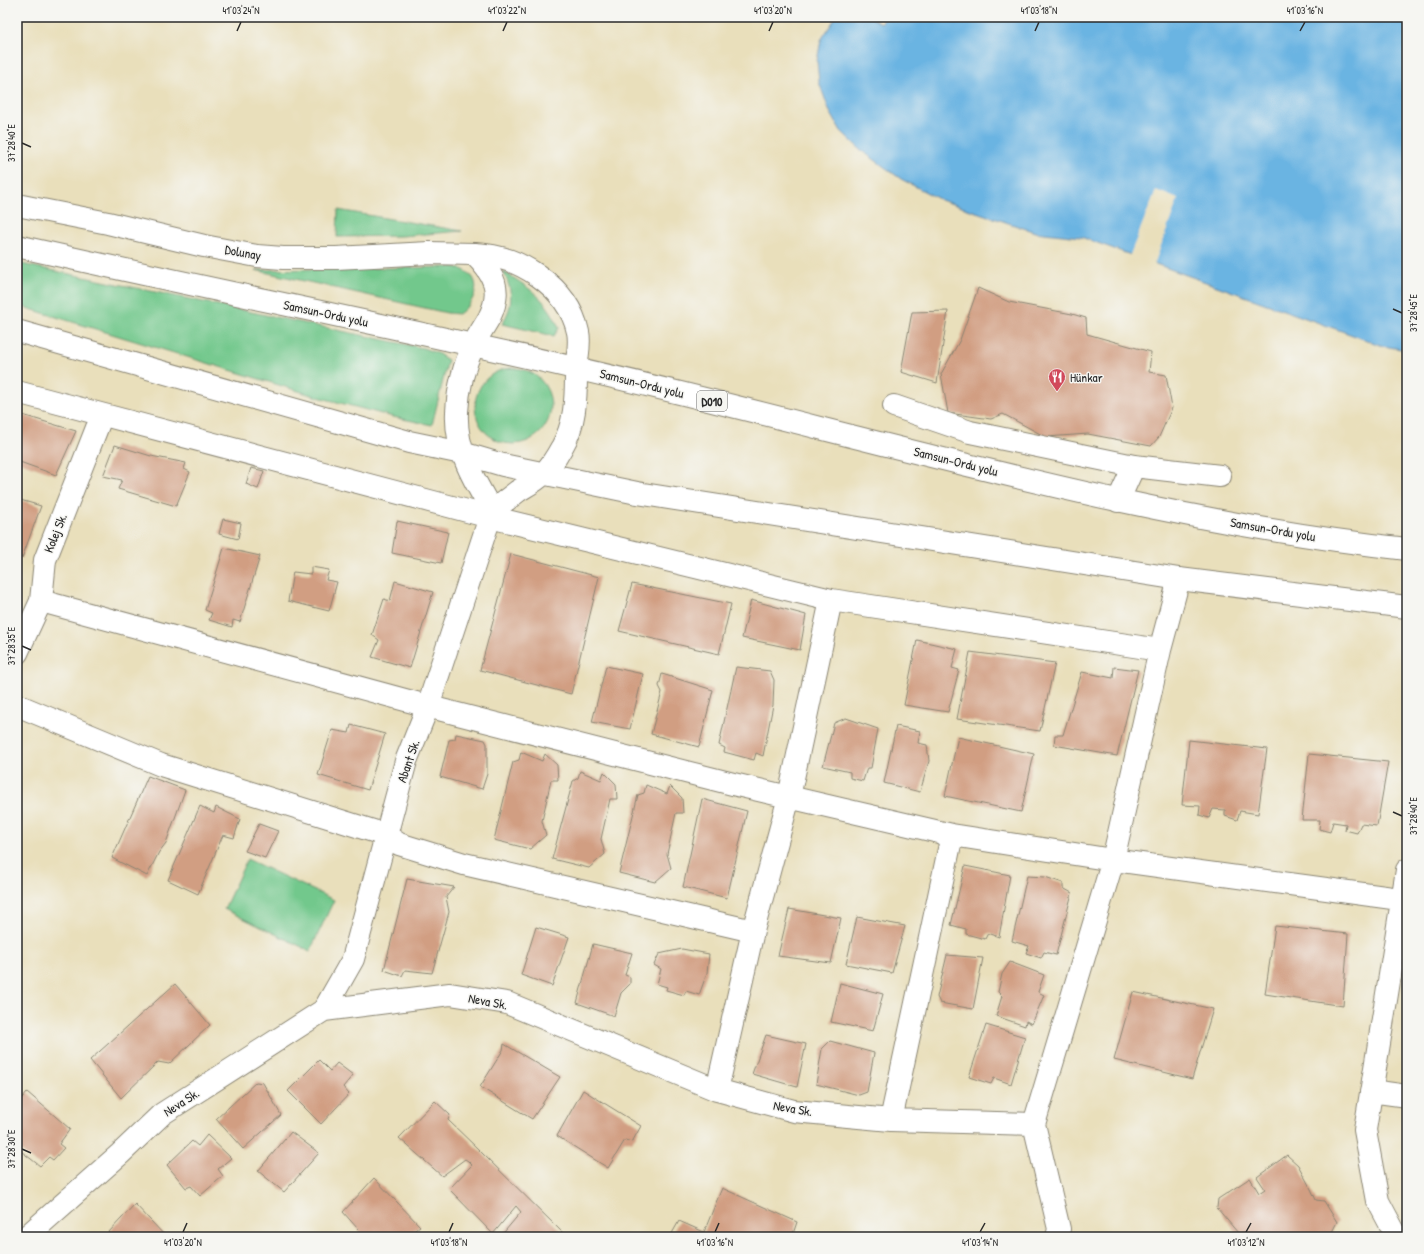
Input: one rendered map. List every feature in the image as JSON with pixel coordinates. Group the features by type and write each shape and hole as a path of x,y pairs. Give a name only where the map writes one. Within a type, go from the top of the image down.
{"main road":[{"name":"Dolunay","path":"17,205 108,223 204,246 258,256 283,258 336,258 429,253 474,254 501,257 519,264 537,275 554,290 569,309 578,332 579,342 576,367"},
{"name":"Samsun-Ordu yolu","path":"17,246 576,367 1118,501 1346,542 1407,549"},
{"path":"474,254 488,269 494,281 496,294 495,303 474,344 462,378 458,398 458,432 462,453 491,514"},
{"path":"17,331 409,442 462,453 504,465 544,474 637,493 1179,579 1407,607"},
{"path":"491,514 544,474 556,458 568,437 576,401 576,367"},
{"path":"17,392 102,415 831,600 1160,650"},
{"path":"894,406 970,432 1134,466 1220,476"},
{"name":"Kolej Sk.","path":"17,653 41,600 45,560 102,415"},
{"path":"1118,501 1134,466"},
{"name":"Abant Sk.","path":"324,1010 353,959 406,761 428,706 491,514"},
{"path":"1060,1234 1034,1124 1112,860 1160,650 1179,579"},
{"path":"41,600 428,706 725,782 952,835 1112,860 1405,900"},
{"path":"717,1090 753,930 789,797 831,600"},
{"path":"17,706 162,765 386,835 399,844 464,864 753,930"},
{"path":"891,1120 952,835"},
{"path":"1397,1237 1378,1201 1365,1130 1405,900 1407,870"},
{"name":"Neva Sk.","path":"26,1237 120,1154 162,1114 324,1010 450,994 507,1003 717,1090 794,1111 891,1120 1034,1124"},
{"path":"1371,1091 1407,1096"}],"green space":[{"path":"338,210 462,231 402,236 337,237"},
{"path":"17,263 423,348 437,353 448,360 432,425 393,417 318,397 17,305"},
{"path":"455,267 464,270 471,275 475,281 476,287 475,294 471,301 459,314 447,313 255,270"},
{"path":"503,271 543,301 559,328 554,336 502,324 509,310 511,298 509,285"},
{"path":"513,368 528,371 540,379 548,391 551,406 548,421 540,433 528,441 513,444 498,441 486,433 478,421 475,406 478,391 486,379 498,371"},
{"path":"247,859 334,900 310,951 224,909"}],"water":[{"path":"836,17 870,17 881,23 886,17 1407,17 1407,350 1383,346 1081,237 1035,232 941,200 901,179 861,150 841,131 829,110 819,82 817,61 821,40"}],"pier":[{"path":"1156,190 1178,199 1154,265 1129,257"}],"building":[{"name":"Hünkar","path":"978,288 1009,302 1086,318 1087,334 1151,352 1149,372 1166,375 1172,408 1159,437 1151,446 1088,434 1046,437 1003,414 991,419 948,413 941,374 960,340"},
{"path":"948,311 937,383 901,372 912,312"},
{"path":"19,414 76,431 56,475 17,461 17,419"},
{"path":"115,445 151,456 186,463 184,469 190,472 176,506 118,489 122,480 103,476"},
{"path":"251,468 264,471 258,489 246,484"},
{"path":"17,499 41,506 22,558 17,557"},
{"path":"223,519 241,523 238,539 219,534"},
{"path":"397,521 448,532 441,563 392,553"},
{"path":"224,548 260,556 240,622 233,620 232,627 209,620 212,613 205,610"},
{"path":"511,554 599,577 571,694 480,670"},
{"path":"311,567 329,570 326,580 337,582 329,611 288,601 293,572 311,574"},
{"path":"395,581 433,592 410,668 372,657 379,640 372,635 384,599 390,601"},
{"path":"632,584 731,604 719,654 619,631"},
{"path":"751,600 806,615 800,650 742,638"},
{"path":"917,640 957,649 952,668 959,670 948,712 904,705"},
{"path":"970,652 1055,663 1040,731 957,719"},
{"path":"606,666 643,674 630,729 592,722"},
{"path":"736,667 770,671 774,680 773,705 763,756 756,753 754,760 724,752 725,748 719,745"},
{"path":"1114,667 1138,670 1117,756 1054,745 1055,735 1063,735 1082,672 1113,678"},
{"path":"662,674 713,690 699,747 651,734 662,692 659,686"},
{"path":"846,718 878,729 871,768 867,768 863,781 850,778 850,772 823,766 834,723"},
{"path":"351,725 385,734 368,790 318,775 332,730 349,733"},
{"path":"896,726 920,731 918,743 927,745 929,761 920,792 884,783"},
{"path":"456,734 485,740 487,744 487,774 482,789 440,777 449,740 455,739"},
{"path":"958,737 1034,754 1021,812 945,796"},
{"path":"1189,740 1267,749 1258,814 1240,811 1237,820 1225,816 1225,810 1213,809 1209,818 1199,815 1200,806 1182,805"},
{"path":"521,752 542,761 545,754 557,765 558,780 551,780 542,821 546,835 530,849 494,840 513,762 519,760"},
{"path":"1309,754 1388,762 1377,826 1361,824 1357,833 1345,830 1346,824 1333,822 1330,832 1319,829 1320,820 1302,820"},
{"path":"580,771 601,780 604,772 616,784 617,799 610,799 601,839 605,854 589,868 552,859 573,781 578,778"},
{"path":"148,776 185,790 166,843 159,852 147,876 112,858"},
{"path":"646,785 667,794 670,786 682,798 683,813 676,813 667,854 671,868 655,882 619,873 638,795 644,793"},
{"path":"702,799 747,811 727,898 683,887"},
{"path":"200,806 214,813 216,807 240,819 234,838 223,835 198,894 168,880"},
{"path":"259,824 278,831 265,858 245,851"},
{"path":"965,866 1010,875 999,937 988,933 985,939 966,934 966,929 951,925"},
{"path":"1027,876 1045,877 1063,883 1063,888 1072,893 1056,955 1044,952 1041,958 1026,953 1029,946 1012,941"},
{"path":"407,879 454,887 446,897 449,912 432,973 405,970 402,976 384,970"},
{"path":"789,909 841,918 831,963 778,956"},
{"path":"857,917 905,926 892,973 846,964"},
{"path":"1275,926 1348,934 1343,1006 1265,994"},
{"path":"536,927 569,937 552,986 521,975"},
{"path":"593,944 632,953 625,975 630,977 630,984 621,993 614,1016 577,1003"},
{"path":"682,949 709,954 707,973 699,995 686,991 684,995 666,990 667,987 657,984 661,969 654,965 659,954"},
{"path":"947,955 983,958 973,1009 940,1003 937,997"},
{"path":"1010,962 1044,975 1038,992 1044,995 1032,1024 1026,1021 1025,1026 996,1016 1002,996 998,992 1002,974"},
{"path":"840,983 883,994 873,1031 831,1022"},
{"path":"175,984 210,1025 169,1064 158,1062 121,1098 90,1060"},
{"path":"1133,992 1213,1009 1192,1079 1114,1060"},
{"path":"986,1025 1025,1037 1011,1084 994,1078 991,1084 969,1077"},
{"path":"766,1035 806,1044 797,1087 752,1074"},
{"path":"830,1041 874,1053 867,1092 859,1095 816,1084 822,1049"},
{"path":"504,1044 560,1077 532,1119 480,1087 503,1050"},
{"path":"319,1060 330,1071 337,1063 353,1075 343,1087 349,1094 321,1124 288,1091"},
{"path":"256,1082 263,1083 281,1115 243,1149 216,1119"},
{"path":"583,1090 641,1126 632,1142 625,1140 608,1168 557,1136"},
{"path":"27,1092 70,1129 59,1144 64,1148 53,1160 49,1157 40,1166 17,1148 17,1104"},
{"path":"435,1101 450,1115 448,1120 567,1237 500,1237 521,1212 516,1206 493,1234 449,1189 472,1165 465,1159 442,1176 399,1138"},
{"path":"291,1132 319,1153 284,1192 258,1171"},
{"path":"207,1135 231,1158 218,1169 223,1176 200,1196 191,1186 186,1188 167,1165 192,1141 198,1146"},
{"path":"1287,1155 1298,1165 1316,1200 1324,1201 1337,1222 1332,1232 1322,1237 1247,1237 1244,1232 1238,1233 1217,1208 1218,1199 1250,1178 1259,1193 1265,1189 1257,1177"},
{"path":"374,1178 420,1226 406,1237 365,1237 343,1212"},
{"path":"722,1188 797,1222 792,1237 670,1237 679,1221 704,1232"},
{"path":"135,1204 166,1237 111,1237 108,1233"}],"place":[{"name":"Hünkar","path":"1057,392"}]}
